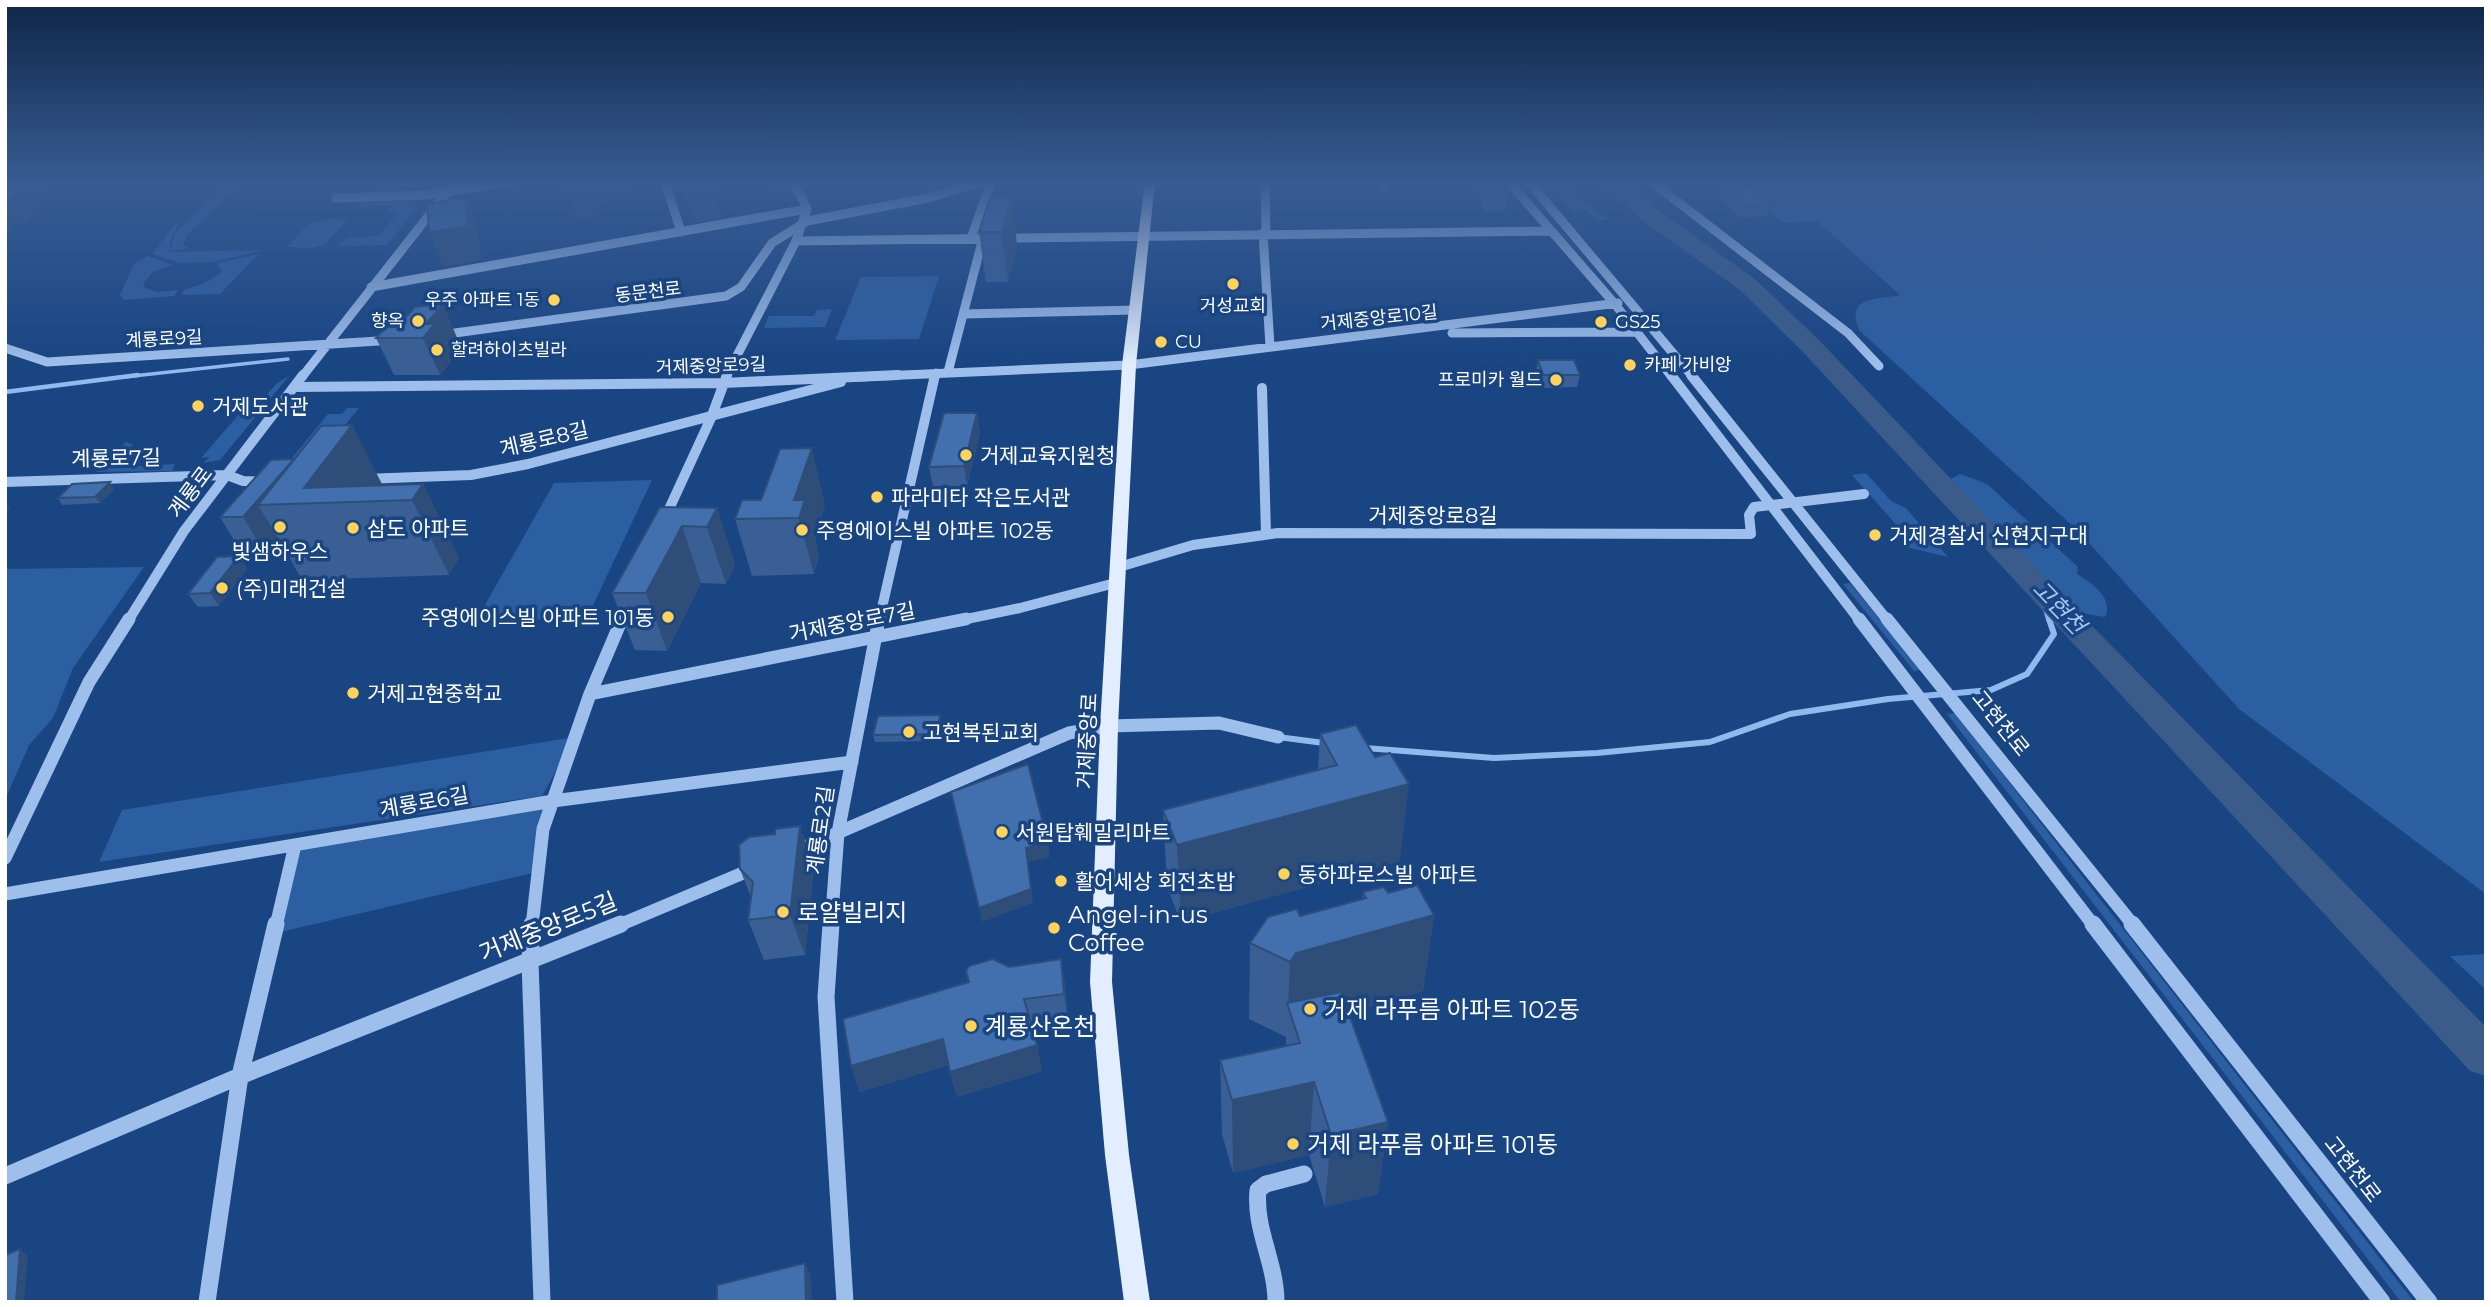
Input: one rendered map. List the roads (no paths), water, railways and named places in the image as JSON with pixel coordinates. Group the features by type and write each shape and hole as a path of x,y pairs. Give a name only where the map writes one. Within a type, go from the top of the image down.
{"main road":[{"name":"거제중앙로","path":"1137,1302 1117,1155 1101,982 1109,726 1119,575 1119,518 1129,365 1143,243"}],"street":[{"name":"계룡로","path":"5,858 89,682 184,531 406,243"},
{"path":"371,287 619,243"},
{"name":"동문천로","path":"428,336 705,301 733,293 744,283 763,252 772,243"},
{"path":"661,529 711,418 723,383 795,243"},
{"name":"계룡로2길","path":"845,1302 826,997 838,833 904,501 942,372 963,314 982,243"},
{"path":"1265,243 1270,346"},
{"path":"1561,243 1614,303 1772,505 2382,1302"},
{"name":"고현천로","path":"1581,243 1955,702 2429,1302"},
{"path":"1731,243 1848,333 1879,366"},
{"name":"거제중앙로10길","path":"1129,365 1632,302"},
{"path":"963,314 1135,310"},
{"path":"1392,334 1636,332"},
{"path":"326,345 404,339"},
{"name":"계룡로9길","path":"5,348 47,362 326,345"},
{"name":"거제중앙로9길","path":"295,387 723,383 1129,365"},
{"name":"계룡로8길","path":"351,480 471,475 528,464 711,418 862,376"},
{"path":"1262,388 1266,534"},
{"path":"227,475 243,481 275,482"},
{"name":"계룡로7길","path":"5,482 227,475"},
{"path":"1772,505 1864,494"},
{"name":"거제중앙로8길","path":"1119,575 1193,545 1266,534 1751,534 1750,510 1772,505"},
{"name":"거제중앙로7길","path":"590,694 1020,607 1119,575"},
{"path":"542,1302 530,962 543,829 590,694 634,591"},
{"name":"거제중앙로5길","path":"5,1176 240,1076 530,962 1069,733 1109,726 1219,723 1278,737"},
{"name":"계룡로6길","path":"5,894 553,801 852,762"},
{"path":"207,1302 240,1076 295,845"},
{"path":"1276,1302 1278,1282 1256,1199 1258,1190 1266,1184 1304,1174"}],"waterway":[{"name":"고현천","path":"1689,243 1748,285 1810,345 2039,590 2486,1057"},
{"path":"124,377 288,359"},
{"path":"5,392 138,375"},
{"path":"2039,590 2049,621"},
{"path":"1365,748 1494,758 1597,753 1710,742 1790,714 1888,699 1991,690 2027,674 2054,634 2049,619"},
{"path":"1278,737 1324,743"}],"place":[{"name":"거성교회","path":"1233,284"},
{"name":"우주 아파트 1동","path":"554,300"},
{"name":"향옥","path":"418,321"},
{"name":"GS25","path":"1601,322"},
{"name":"CU","path":"1161,342"},
{"name":"할려하이츠빌라","path":"437,350"},
{"name":"카페 가비앙","path":"1630,365"},
{"name":"프로미카 월드","path":"1556,380"},
{"name":"거제도서관","path":"198,406"},
{"name":"거제교육지원청","path":"966,455"},
{"name":"파라미타 작은도서관","path":"877,497"},
{"name":"빛샘하우스","path":"280,527"},
{"name":"삼도 아파트","path":"353,528"},
{"name":"주영에이스빌 아파트 102동","path":"802,530"},
{"name":"거제경찰서 신현지구대","path":"1875,535"},
{"name":"(주)미래건설","path":"222,588"},
{"name":"주영에이스빌 아파트 101동","path":"668,617"},
{"name":"거제고현중학교","path":"353,693"},
{"name":"고현복된교회","path":"909,732"},
{"name":"서원탑훼밀리마트","path":"1002,832"},
{"name":"동하파로스빌 아파트","path":"1284,874"},
{"name":"활어세상 회전초밥","path":"1061,881"},
{"name":"로얄빌리지","path":"783,912"},
{"name":"Angel-in-us Coffee","path":"1054,928"},
{"name":"거제 라푸름 아파트 102동","path":"1310,1009"},
{"name":"계룡산온천","path":"971,1026"},
{"name":"거제 라푸름 아파트 101동","path":"1293,1144"}]}
